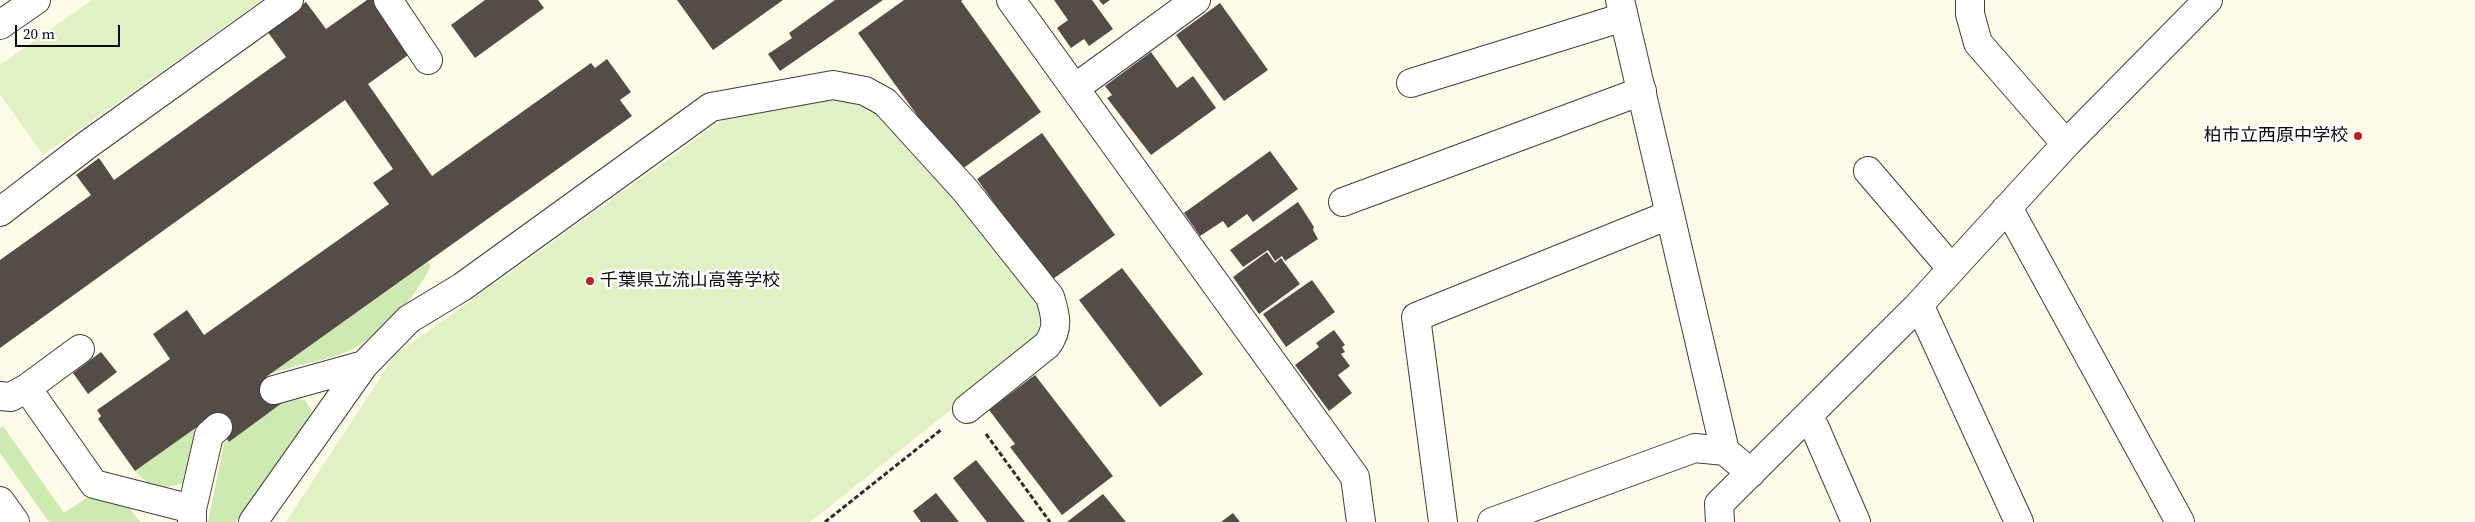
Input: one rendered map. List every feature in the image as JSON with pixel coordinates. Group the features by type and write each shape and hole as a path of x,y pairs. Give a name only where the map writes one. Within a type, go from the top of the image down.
{"street":[{"path":"0,25 36,0"},
{"path":"0,212 87,145 289,0"},
{"path":"388,0 428,60"},
{"path":"1011,0 1355,477 1360,522"},
{"path":"1075,88 1196,0"},
{"path":"1970,0 1970,14 1978,43 2066,144"},
{"path":"1720,522 1719,504 1916,308 2066,144 2208,0"},
{"path":"1411,83 1622,8 1725,451"},
{"path":"253,522 364,365 409,319 462,287 711,107 833,85 865,91 886,102 965,190 1050,297 1054,310 1056,333 1047,345 967,408"},
{"path":"1344,202 1642,91"},
{"path":"1868,171 1951,268"},
{"path":"2006,209 2012,214 2180,522"},
{"path":"1443,522 1416,317 1669,215"},
{"path":"1916,308 1923,313 2020,522"},
{"path":"0,396 11,396 27,388 80,349"},
{"path":"274,390 364,365"},
{"path":"27,388 94,484 192,516 209,435 218,427"},
{"path":"1806,419 1815,428 1856,522"},
{"path":"1492,522 1695,448 1725,451 1751,473"},
{"path":"0,501 15,522"}],"path":[{"path":"825,522 967,408 1050,522"}],"green space":[{"path":"92,0 262,0 43,155 0,94 0,65"},
{"path":"841,89 877,107 1038,298 1042,337 810,522 286,522 395,355 734,112"},
{"path":"428,262 431,266 415,292 393,318 367,340 341,354 270,374"},
{"path":"305,400 311,410 309,421 236,522 208,522 224,443 227,440 229,442 282,403 281,401"},
{"path":"3,426 64,513 91,495 121,496 140,522 49,522 0,453 0,428"},
{"path":"197,426 188,476 183,483 168,487 151,485 135,471"}],"building":[{"path":"367,0 373,0 411,53 368,84 432,176 591,63 595,68 607,59 631,92 620,100 632,116 266,377 282,403 229,442 211,417 135,471 98,419 101,416 97,410 170,359 153,334 187,310 204,335 389,204 373,183 393,169 345,100 0,348 0,260 91,195 76,175 99,158 114,180 286,57 267,31 306,2 326,29"},
{"path":"485,0 538,0 544,8 475,58 451,25"},
{"path":"677,0 783,0 713,50"},
{"path":"835,0 883,0 780,71 768,54 792,38 789,33"},
{"path":"904,0 963,0 961,1 1041,112 958,172 858,33"},
{"path":"1054,0 1092,0 1113,29 1089,46 1084,39 1071,48 1057,28 1068,20"},
{"path":"1099,0 1110,0 1103,5"},
{"path":"1220,3 1268,70 1224,101 1176,35"},
{"path":"1151,52 1177,88 1193,76 1216,108 1151,155 1107,98 1112,95 1105,86"},
{"path":"1042,133 1115,235 1050,281 977,179"},
{"path":"1270,151 1298,189 1253,222 1247,214 1228,228 1223,221 1200,236 1184,213"},
{"path":"1298,202 1314,227 1313,230 1318,239 1285,261 1282,256 1275,261 1268,250 1243,267 1230,250"},
{"path":"1267,252 1275,263 1281,258 1300,284 1259,314 1233,277"},
{"path":"1122,268 1203,374 1160,407 1079,300"},
{"path":"1312,280 1335,312 1286,347 1263,314"},
{"path":"1334,330 1345,345 1342,347 1345,352 1341,354 1350,366 1338,375 1352,393 1329,411 1295,365 1319,347 1316,343"},
{"path":"101,352 117,372 88,394 73,373"},
{"path":"1035,375 1113,476 1062,515 1010,447 1015,444 989,410"},
{"path":"976,460 1025,522 987,522 953,478"},
{"path":"936,493 959,522 921,522 913,511"},
{"path":"1103,494 1126,522 1067,522"},
{"path":"1233,513 1240,522 1221,522"}],"place":[{"name":"柏市立西原中学校","path":"2358,136"},
{"name":"千葉県立流山高等学校","path":"590,281"}]}
